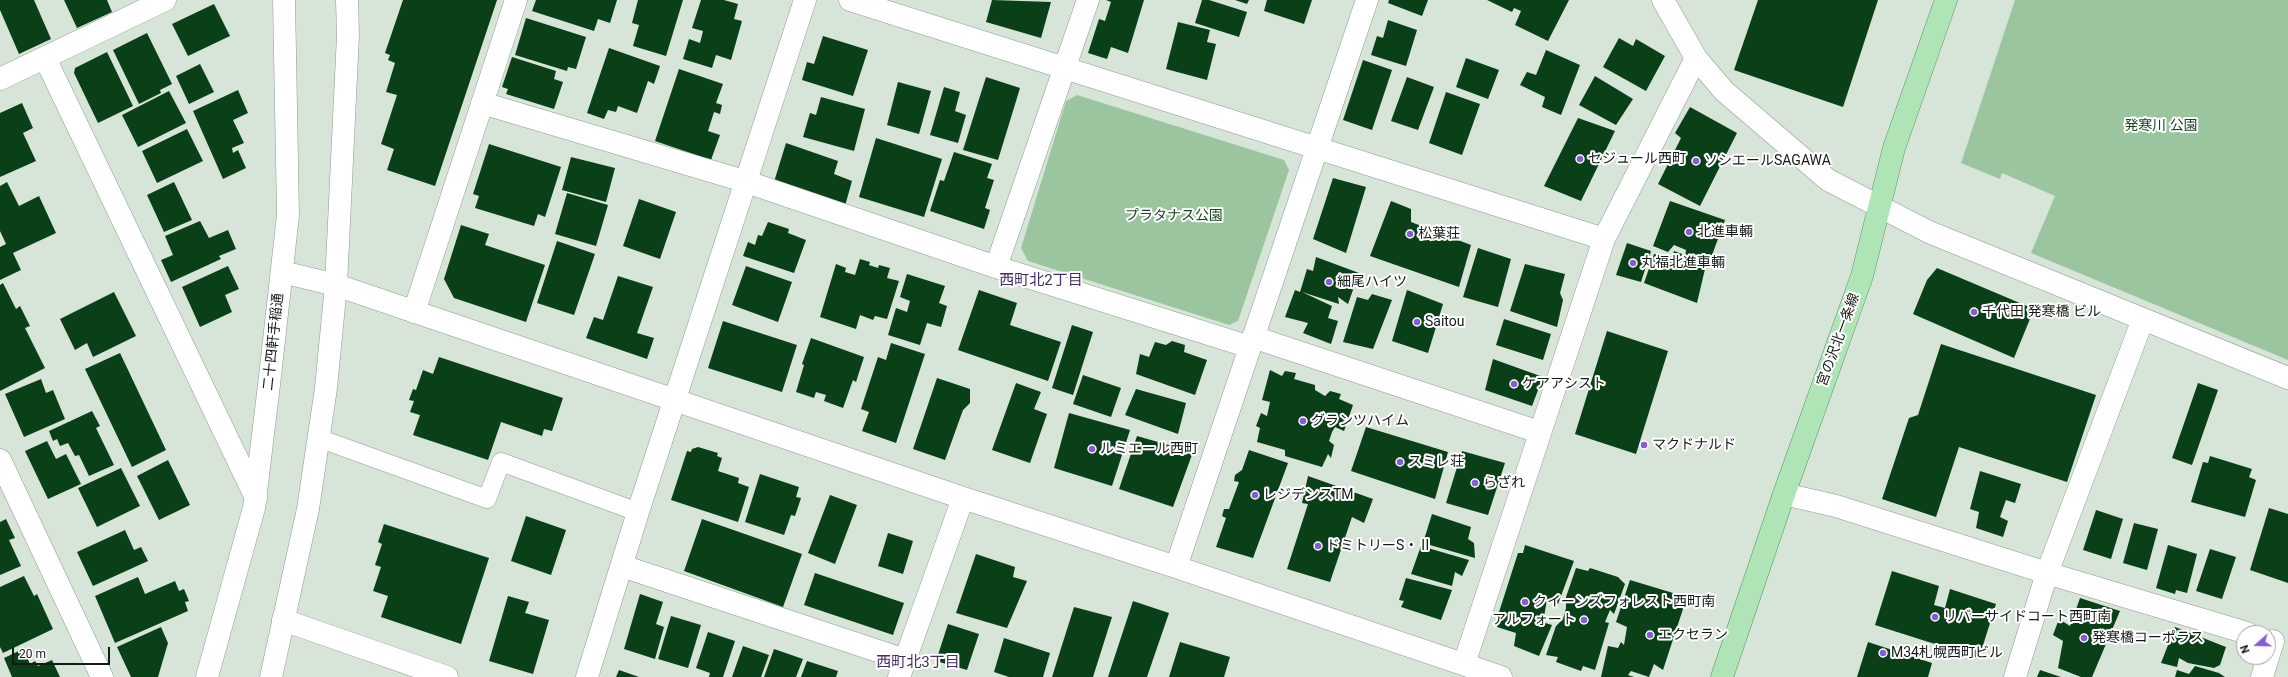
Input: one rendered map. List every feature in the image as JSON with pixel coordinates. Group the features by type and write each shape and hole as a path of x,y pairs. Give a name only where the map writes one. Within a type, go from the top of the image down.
{"main road":[{"name":"宮の沢北一条線","path":"1722,677 1784,494 1862,276 1894,148 1946,0"}],"street":[{"path":"0,79 165,0"},
{"name":"二十四軒手稲通","path":"207,677 256,498 282,272 288,215 284,0"},
{"path":"271,677 308,509 326,388 336,285 348,35 347,0"},
{"path":"414,312 516,0"},
{"path":"587,677 744,181 805,0"},
{"path":"850,0 1604,240"},
{"path":"996,267 1066,68 1088,0"},
{"path":"1176,567 1367,0"},
{"path":"1668,2 1696,58 1724,91 1828,180 1929,232 2288,378"},
{"path":"45,58 256,498"},
{"path":"1464,664 1539,432 1604,240 1696,58"},
{"path":"482,103 744,181 996,267 1252,342 1539,432"},
{"path":"282,272 336,285 963,498 1176,567 1501,677"},
{"path":"2015,677 2047,573 2143,319"},
{"path":"0,460 6,490 102,677"},
{"path":"1784,494 1836,506 2047,573 2236,630"},
{"path":"622,566 902,668 963,498"},
{"path":"283,620 447,677"},
{"path":"2262,677 2267,665"}],"lane":[{"path":"318,438 487,499 501,462 638,512"}],"green space":[{"name":"発寒川 公園","path":"2015,0 2288,0 2288,360 2031,253 2055,196 2002,173 2000,179 1961,163"},
{"name":"プラタナス公園","path":"1077,95 1284,160 1289,170 1238,321 1229,325 1028,261 1021,248 1066,101"}],"building":[{"path":"0,0 34,0 51,39 19,54 0,10"},
{"path":"64,0 107,0 112,12 77,28"},
{"path":"403,0 497,0 435,186 387,170 394,149 381,144 397,95 386,92 395,63 388,60 390,55 385,53"},
{"path":"536,0 617,0 610,23 598,19 594,31 532,11"},
{"path":"638,0 683,0 666,56 633,46 639,25 632,23"},
{"path":"701,0 724,0 738,4 734,19 742,21 731,60 716,55 712,68 683,59 689,39 700,43 703,31 692,28"},
{"path":"992,0 1051,2 1041,38 986,22"},
{"path":"1106,0 1144,0 1128,53 1111,47 1107,59 1088,53 1099,19 1105,21 1111,2"},
{"path":"1202,0 1209,0 1247,12 1239,37 1195,23"},
{"path":"1235,0 1249,0 1247,4"},
{"path":"1267,0 1312,0 1304,24 1264,11"},
{"path":"1389,0 1428,0 1422,16 1388,3"},
{"path":"1487,0 1569,0 1548,41 1515,25 1521,11 1514,8 1512,12"},
{"path":"1758,0 1878,0 1843,107 1734,70"},
{"path":"214,4 230,36 188,56 172,24"},
{"path":"526,18 586,37 576,69 568,67 567,71 515,55"},
{"path":"1388,20 1417,30 1406,66 1371,55 1377,36 1383,38"},
{"path":"1178,22 1210,30 1207,42 1216,44 1207,80 1166,69"},
{"path":"147,33 172,84 160,90 161,93 139,104 113,50"},
{"path":"823,36 868,50 853,96 802,80 807,62 814,64"},
{"path":"1619,38 1633,46 1636,39 1665,56 1646,91 1603,67"},
{"path":"609,48 660,66 654,84 648,81 637,113 618,106 616,112 608,110 604,119 587,113"},
{"path":"1546,50 1580,65 1561,115 1542,107 1545,97 1520,85 1527,72 1536,75"},
{"path":"107,52 133,106 98,123 74,73 75,68"},
{"path":"512,57 556,71 554,79 563,82 554,109 506,94 508,89 502,87"},
{"path":"1466,58 1499,70 1488,99 1456,87"},
{"path":"1363,60 1392,70 1372,130 1343,120"},
{"path":"200,64 214,92 189,104 176,76"},
{"path":"679,69 723,84 716,103 722,105 720,114 714,112 708,131 720,135 711,160 655,141"},
{"path":"1595,76 1633,99 1616,125 1579,105"},
{"path":"986,77 1020,88 998,160 963,150"},
{"path":"1407,77 1434,87 1418,130 1391,121"},
{"path":"898,82 931,91 919,134 887,125"},
{"path":"944,87 960,92 955,111 966,115 958,143 930,135"},
{"path":"238,90 248,113 233,120 244,143 232,148 233,153 238,150 246,168 223,179 193,111"},
{"path":"169,91 186,123 138,147 122,115"},
{"path":"1446,92 1480,104 1462,155 1429,143"},
{"path":"821,97 865,109 854,151 803,137 810,113 816,115"},
{"path":"22,103 33,128 23,133 36,161 0,177 0,113"},
{"name":"ソシエールSAGAWA","path":"1690,107 1737,133 1700,206 1658,184 1681,138 1675,133"},
{"name":"セジュール西町","path":"1578,118 1615,131 1581,201 1544,186"},
{"path":"187,129 203,161 157,183 142,151"},
{"path":"876,138 942,159 924,217 859,197"},
{"path":"786,143 838,161 834,174 852,181 845,206 774,182"},
{"path":"489,144 561,167 545,217 538,214 534,226 475,208 479,196 473,194"},
{"path":"954,152 992,164 987,178 994,180 985,208 990,210 984,229 930,211 940,180 944,181"},
{"path":"571,157 615,168 606,202 562,190"},
{"path":"1333,178 1366,187 1346,253 1313,239"},
{"path":"7,182 19,206 39,196 56,233 13,253 21,270 0,280 0,247 6,244 0,231 0,186"},
{"path":"174,182 192,220 164,232 147,195"},
{"path":"567,193 608,205 596,246 555,234"},
{"path":"639,199 676,212 660,259 623,246"},
{"name":"松葉荘","path":"1391,201 1411,209 1411,222 1471,245 1459,287 1370,256"},
{"name":"北進車輛","path":"1670,201 1725,220 1708,266 1685,257 1686,250 1674,245 1668,252 1653,246"},
{"path":"200,221 209,238 228,230 236,249 219,256 221,259 171,282 161,260 173,255 165,236"},
{"path":"768,222 789,229 788,233 806,240 794,273 743,256 748,242 755,245 758,235 762,236"},
{"path":"461,225 489,234 485,245 545,265 526,322 454,298 444,279"},
{"path":"557,241 595,254 574,315 537,303"},
{"name":"丸福北進車輛","path":"1627,243 1651,251 1641,282 1616,275"},
{"path":"1478,248 1511,259 1498,307 1463,297"},
{"path":"1674,251 1682,254 1682,259 1705,269 1697,303 1644,283 1654,254 1672,257"},
{"path":"1316,257 1359,273 1348,304 1338,297 1339,304 1302,292 1332,306 1328,318 1338,321 1331,344 1303,333 1308,323 1285,317 1295,290 1300,292 1307,269 1313,271"},
{"path":"860,259 870,262 869,265 878,268 879,265 890,268 887,278 899,281 887,319 875,316 873,320 860,315 856,329 820,317 836,264 846,268 845,272 855,275"},
{"path":"1525,264 1565,274 1560,293 1563,300 1557,327 1510,311"},
{"path":"228,266 239,289 225,295 232,312 200,327 182,287"},
{"path":"746,266 792,282 778,322 732,305"},
{"name":"千代田 発寒橋 ビル","path":"1937,268 2034,309 2014,358 1913,314 1927,280"},
{"path":"907,274 945,286 939,303 947,306 941,327 927,323 920,345 888,335 896,308 907,312 910,301 900,297"},
{"path":"618,276 653,287 637,333 654,338 647,359 586,338 594,317 603,320"},
{"path":"3,283 16,309 20,306 30,326 25,328 45,368 0,391 0,285"},
{"path":"979,290 1017,303 1010,325 1061,342 1048,381 958,350"},
{"name":"Saitou","path":"1407,290 1443,304 1428,353 1392,341"},
{"path":"114,292 136,336 93,357 87,343 75,350 60,319"},
{"path":"1372,294 1392,300 1373,349 1343,342 1357,297 1368,300"},
{"path":"1504,319 1551,334 1543,360 1496,345"},
{"path":"723,321 797,345 782,392 708,368"},
{"path":"1072,325 1093,332 1073,395 1052,388"},
{"path":"1607,331 1668,351 1636,454 1575,434"},
{"path":"811,338 864,357 856,382 853,380 843,408 824,401 826,395 816,392 814,398 796,392 804,365 802,364"},
{"path":"1172,341 1185,345 1184,352 1207,360 1195,395 1136,374 1140,354 1149,357 1155,342 1166,345"},
{"path":"891,343 925,354 896,443 862,431 869,412 861,409 878,357 886,360"},
{"path":"1941,344 2096,395 2067,482 1959,447 1936,517 1882,499 1909,418 1918,415"},
{"path":"120,353 166,450 132,467 85,369"},
{"path":"439,357 563,398 552,431 544,429 542,436 501,422 488,460 413,435 420,415 410,412 414,401 409,400 413,389 416,390 423,370 433,374"},
{"name":"ケアアシスト","path":"1493,359 1543,377 1532,406 1485,390"},
{"name":"グランツハイム","path":"1270,370 1282,376 1285,371 1296,373 1294,379 1315,385 1315,390 1325,396 1330,391 1341,394 1339,399 1353,405 1344,431 1335,427 1332,432 1329,441 1334,445 1331,458 1328,454 1322,467 1285,456 1285,450 1257,442 1260,428 1256,426 1261,413 1267,416 1270,402 1262,400"},
{"path":"1083,375 1121,388 1111,417 1073,404"},
{"path":"937,378 970,389 970,403 963,410 945,460 913,449"},
{"path":"41,379 46,393 53,390 65,419 24,437 5,394"},
{"path":"1016,383 1041,392 1034,409 1047,414 1030,463 992,450"},
{"path":"2198,383 2218,390 2192,465 2172,458"},
{"path":"1136,389 1186,403 1178,434 1125,415"},
{"path":"92,411 100,426 96,428 114,465 89,476 79,455 75,456 68,443 60,446 57,439 53,441 49,431"},
{"name":"ルミエール西町","path":"1069,413 1130,430 1112,486 1054,468"},
{"name":"スミレ荘","path":"1366,427 1448,452 1435,499 1351,471"},
{"path":"1137,436 1193,452 1173,507 1119,489"},
{"path":"47,441 56,459 66,454 81,484 48,499 25,451"},
{"path":"698,447 718,453 717,456 722,458 718,471 739,478 738,483 749,487 738,522 671,500 687,451 691,452 692,449"},
{"name":"レジデンスTM","path":"1249,450 1288,463 1253,558 1216,547 1226,518 1222,516 1224,509 1229,509 1239,482 1234,481 1235,475 1242,470"},
{"name":"らざれ","path":"1462,451 1505,463 1488,515 1446,503"},
{"path":"2210,456 2252,469 2249,477 2256,480 2245,517 2191,502 2203,462 2208,463"},
{"path":"168,460 190,505 159,520 137,476"},
{"path":"121,468 140,506 97,527 78,488"},
{"path":"1980,471 2021,484 2015,503 2006,500 2000,517 2008,521 2003,537 1976,528 1979,512 1970,509"},
{"path":"760,474 799,487 796,497 801,498 795,516 791,515 784,535 745,522"},
{"name":"ドミトリーS・Ⅱ","path":"1308,476 1373,499 1364,523 1352,517 1330,582 1287,569 1308,504 1302,503"},
{"path":"830,495 857,505 835,564 808,553"},
{"path":"2269,508 2288,514 2288,583 2250,570"},
{"path":"2096,510 2123,519 2111,559 2083,550"},
{"path":"1432,514 1471,527 1468,539 1474,543 1475,558 1423,543"},
{"path":"526,516 566,530 551,575 511,561"},
{"path":"6,519 15,538 9,540 21,566 0,575 0,522"},
{"path":"702,519 802,554 783,607 684,571"},
{"path":"2134,523 2158,529 2147,570 2123,563"},
{"path":"384,524 489,558 461,644 381,617 388,596 373,591 381,567 375,565 382,544 378,542"},
{"path":"125,530 134,550 141,547 148,561 93,586 77,552"},
{"path":"888,533 913,541 903,574 878,566"},
{"name":"クイーンズフォレスト西町南","path":"1525,545 1574,561 1558,604 1547,599 1544,617 1539,621 1552,625 1539,656 1514,646 1516,633 1497,627 1502,612 1499,612 1518,553 1523,553"},
{"path":"2168,545 2197,554 2187,593 2176,590 2175,594 2156,588"},
{"path":"1421,546 1469,560 1462,576 1455,572 1452,586 1411,574"},
{"path":"2210,549 2236,557 2222,599 2196,591"},
{"path":"976,554 1015,567 1013,577 1027,581 1007,628 956,613"},
{"name":"アルフォート","path":"1576,568 1588,571 1590,568 1618,577 1625,584 1614,614 1610,610 1605,622 1609,623 1595,670 1583,666 1581,671 1556,662 1558,657 1546,655 1556,626 1563,619 1566,608 1566,597"},
{"name":"リバーサイドコート西町南","path":"1892,571 1939,586 1934,605 1945,608 1950,589 1996,604 1979,658 1875,625"},
{"path":"815,573 904,603 893,635 804,605"},
{"path":"24,576 34,596 37,594 53,629 3,653 0,647 0,587"},
{"path":"138,577 145,594 175,581 179,591 184,589 189,601 185,602 188,611 115,643 95,596"},
{"path":"1406,578 1452,590 1441,620 1401,607 1404,601 1399,600"},
{"name":"エクセラン","path":"1630,580 1683,596 1680,605 1683,609 1663,670 1654,664 1649,677 1631,671 1628,675 1634,677 1601,677 1608,646 1618,648 1621,642 1624,645 1627,627 1616,622"},
{"path":"640,594 663,602 656,624 664,627 655,659 624,649"},
{"path":"508,596 529,602 525,613 549,620 533,674 489,661"},
{"name":"発寒橋コーポラス","path":"2080,598 2120,611 2092,677 2081,677 2058,668 2063,641 2053,635 2059,619 2070,626"},
{"path":"1133,601 1169,613 1147,677 1108,677"},
{"path":"1074,607 1112,617 1093,677 1052,677"},
{"path":"671,616 701,625 688,668 658,659"},
{"path":"948,624 979,634 967,670 936,661"},
{"path":"161,627 168,643 158,677 131,677 117,647"},
{"path":"2175,627 2226,647 2220,665 2214,668 2188,663 2179,658 2177,667 2161,663"},
{"path":"708,632 735,641 723,677 709,677 710,673 696,668"},
{"path":"1004,638 1050,653 1043,677 1009,677 994,672"},
{"path":"1180,642 1230,657 1224,677 1169,677"},
{"name":"M34札幌西町ビル","path":"1868,642 1932,663 1928,677 1857,677"},
{"path":"743,646 769,655 761,677 732,677"},
{"path":"23,649 30,664 35,661 38,666 52,660 60,677 12,677 4,658"},
{"path":"774,649 803,659 796,677 764,677"},
{"path":"807,661 838,671 836,677 801,677"},
{"path":"2195,666 2219,673 2225,677 2175,677 2177,670 2189,674"},
{"path":"619,670 639,677 616,677"},
{"path":"2040,670 2061,677 2037,677"}],"place":[{"name":"セジュール西町","path":"1580,159"},
{"name":"ソシエールSAGAWA","path":"1696,161"},
{"name":"北進車輛","path":"1689,232"},
{"name":"松葉荘","path":"1410,234"},
{"name":"丸福北進車輛","path":"1633,263"},
{"name":"細尾ハイツ","path":"1329,282"},
{"name":"千代田 発寒橋 ビル","path":"1974,312"},
{"name":"Saitou","path":"1417,322"},
{"name":"ケアアシスト","path":"1514,384"},
{"name":"グランツハイム","path":"1303,421"},
{"name":"マクドナルド","path":"1644,445"},
{"name":"ルミエール西町","path":"1092,449"},
{"name":"スミレ荘","path":"1400,462"},
{"name":"らざれ","path":"1475,483"},
{"name":"レジデンスTM","path":"1255,495"},
{"name":"ドミトリーS・Ⅱ","path":"1318,546"},
{"name":"クイーンズフォレスト西町南","path":"1525,602"},
{"name":"リバーサイドコート西町南","path":"1935,617"},
{"name":"アルフォート","path":"1584,620"},
{"name":"エクセラン","path":"1650,635"},
{"name":"発寒橋コーポラス","path":"2084,638"},
{"name":"M34札幌西町ビル","path":"1883,653"}],"district":[{"name":"西町北2丁目","path":"1041,281"},
{"name":"西町北3丁目","path":"918,663"}]}
